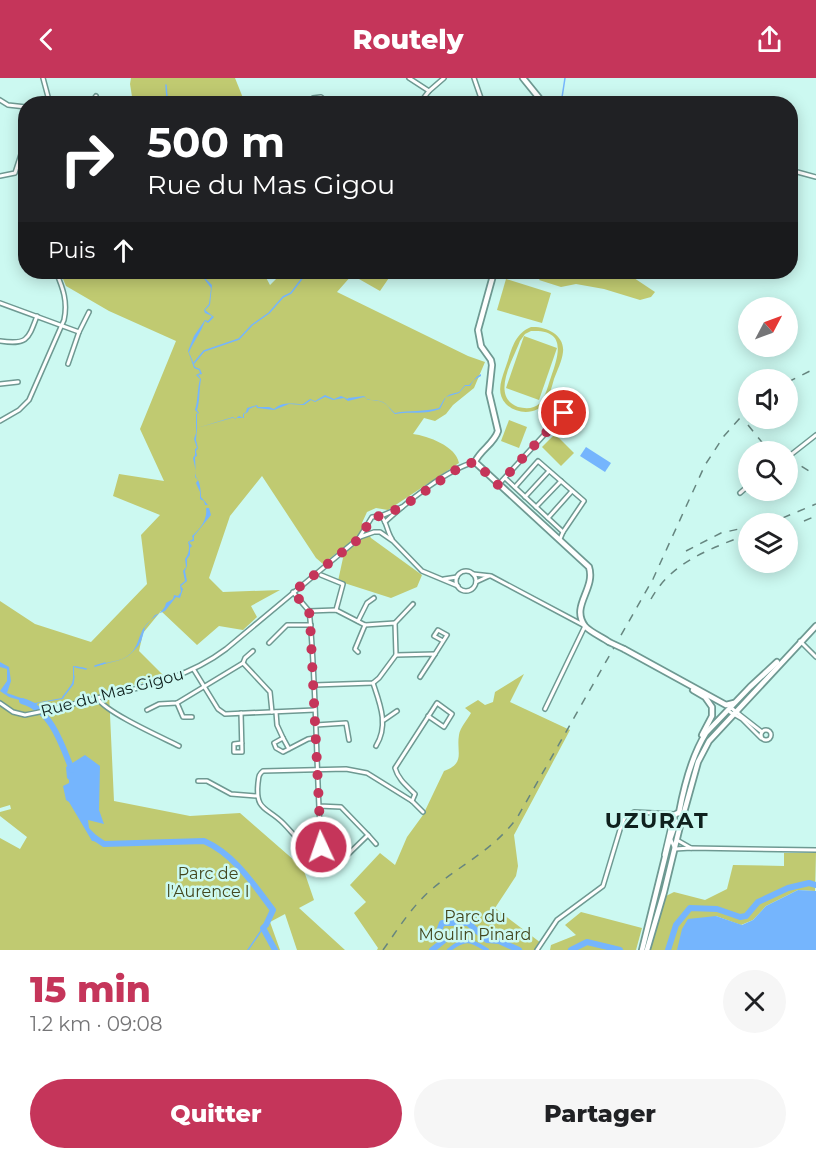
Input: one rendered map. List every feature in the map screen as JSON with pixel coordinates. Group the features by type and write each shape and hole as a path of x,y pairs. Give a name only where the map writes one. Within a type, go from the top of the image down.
{"street":[{"path":"43,78 48,96"},
{"path":"409,78 429,91"},
{"path":"425,96 444,78"},
{"path":"474,78 480,96"},
{"path":"521,78 538,96"},
{"path":"0,100 8,105 18,106"},
{"path":"0,176 15,173 18,164"},
{"path":"798,172 816,177"},
{"path":"0,421 19,410 29,400 62,325 66,308 60,279"},
{"path":"386,522 402,507 457,468 475,462 496,437 498,431 489,393 492,365 481,346 478,330 492,279"},
{"path":"0,303 79,332"},
{"path":"68,364 89,312"},
{"path":"0,341 12,343 26,340 30,336 37,316"},
{"path":"0,384 18,382"},
{"path":"498,485 566,411"},
{"path":"798,449 816,435"},
{"path":"514,487 538,461 584,501 560,539"},
{"path":"475,462 590,569 591,579 580,606 585,626 545,709"},
{"path":"525,497 549,471"},
{"path":"505,478 563,532"},
{"path":"537,507 561,481"},
{"path":"548,518 572,491"},
{"path":"402,507 381,516 372,517 368,525 374,532 380,532 393,541 422,572 463,590 469,590 476,582 491,576"},
{"path":"381,516 386,522 393,541"},
{"name":"Rue du Mas Gigou","path":"360,538 368,525"},
{"path":"380,532 386,527"},
{"name":"Rue du Mas Gigou","path":"0,704 13,712 25,715 159,683 194,670 226,649 360,538 374,532"},
{"path":"442,579 457,577 465,571 491,576 585,626 609,642 730,705 791,651"},
{"path":"473,574 476,582"},
{"path":"321,575 343,584 336,610"},
{"path":"457,577 458,586"},
{"path":"293,592 309,611 311,625 322,860 333,869 368,836"},
{"path":"358,621 367,603 374,598"},
{"path":"309,611 336,610 364,625 395,623 413,604"},
{"path":"314,685 373,683 396,655 395,623"},
{"path":"269,643 287,625 311,625"},
{"path":"358,652 355,649 356,643 364,625"},
{"path":"701,741 732,711 745,702 816,626"},
{"path":"420,677 443,641"},
{"path":"800,641 816,657"},
{"path":"147,710 159,704 177,703 243,663 253,651"},
{"path":"396,655 435,654"},
{"path":"243,663 270,692 276,725 290,749"},
{"path":"194,670 218,709 225,714 315,710"},
{"path":"647,950 675,849 678,818 689,772 711,716 711,704 682,680"},
{"path":"373,683 384,720 376,746"},
{"path":"710,696 742,719 761,738 767,740 771,736 768,731 762,732 724,703"},
{"path":"97,698 100,703 179,746"},
{"path":"642,950 665,857 698,762 709,741 738,700"},
{"path":"742,716 745,702"},
{"path":"177,703 183,717 192,717"},
{"path":"412,801 415,794 396,774 395,768 415,736 428,716 436,704 452,714 444,726 428,716"},
{"path":"384,720 397,711"},
{"path":"241,713 242,743"},
{"path":"316,725 346,723 349,740"},
{"path":"761,738 762,732"},
{"path":"415,736 421,740"},
{"path":"283,738 274,743 276,748 283,753 308,739 315,738"},
{"path":"402,757 408,760"},
{"path":"321,847 310,847 300,841 284,824 263,810 256,796 259,774 263,771 314,771 318,769 346,769 367,773 412,801 423,812"},
{"path":"198,781 207,781 231,794 256,796"},
{"path":"319,806 340,807 376,844"},
{"path":"537,950 557,920 603,886 625,817 634,812 662,814 678,818"},
{"path":"662,814 671,825 664,852 665,857"},
{"path":"672,835 671,843 675,849"},
{"path":"677,840 691,848"},
{"path":"675,849 816,850"}],"green space":[{"path":"131,78 235,78 242,96 132,96"},
{"name":"Parc de l'Aurence I","path":"63,279 267,279 270,285 276,279 348,279 337,292 468,356 485,362 474,388 435,421 424,418 413,434 426,437 447,447 457,457 459,463 388,510 376,508 367,512 362,523 371,538 422,575 417,587 391,598 338,581 343,558 339,551 323,564 316,558 262,476 230,516 209,578 223,592 280,590 251,606 257,617 243,630 219,626 197,645 161,611 143,633 139,651 164,676 109,693 114,801 190,816 240,813 303,868 314,900 299,908 345,950 297,950 285,914 270,922 280,950 0,950 0,838 20,849 27,837 0,816 0,812 11,809 10,805 0,808 0,601 35,624 91,642 147,584 141,535 160,515 113,496 119,474 164,481 140,429 176,341 109,311 66,286"},
{"path":"359,279 388,279 380,291"},
{"path":"506,279 551,293 542,323 497,310"},
{"path":"636,279 655,292 651,297 640,300 604,289 576,284 561,287 539,280"},
{"path":"537,327 548,330 558,336 563,352 546,401 538,409 521,412 506,404 501,396 500,387 516,339 525,330","holes":["531,331 543,331 550,334 558,345 554,368 540,403 530,408 518,407 510,402 506,395 504,386 509,367 525,334"]},
{"path":"524,336 557,348 539,400 506,388"},
{"path":"509,420 527,427 519,448 501,441"},
{"path":"555,434 574,453 561,466 542,447"},
{"name":"Parc du Moulin Pinard","path":"524,674 510,702 570,730 514,835 518,866 516,876 495,908 541,943 537,950 377,950 378,948 354,913 366,902 350,885 380,853 395,865 407,837 423,815 444,771 458,761 460,732 471,713 465,708 478,700 485,705 493,702 495,692"},
{"path":"670,843 673,850 646,950 643,950"},
{"path":"784,853 816,853 815,891 798,890 766,906 753,920 741,925 716,916 677,950 650,950 666,896 674,892 705,900 727,889 733,865 784,866"},
{"path":"581,912 642,928 636,950 550,950 551,945 576,935 565,925"}],"water":[{"path":"206,279 212,285 210,305 205,310 214,317 208,323 205,321 189,352 195,367 200,369 202,374 198,375 201,379 197,410 199,413 197,414 196,440 198,448 195,457 196,470 193,458 197,448 194,439 196,414 198,413 195,410 200,379 196,375 200,373 194,368 188,351 194,336 205,320 208,321 212,316 204,310 209,304 211,288"},
{"path":"474,380 470,386 465,386 459,393 446,397 459,392 465,385 469,385"},
{"path":"325,395 334,399 341,396 348,399 364,396 367,399 364,397 348,401 344,398 333,400 325,397 315,402 311,400 304,405 289,404 274,410 257,408 256,406 249,409 243,418 247,408 257,405 274,409 284,404 291,403 303,404 310,399 315,401"},
{"path":"446,397 440,409 395,414 387,405 395,413 428,410 439,408"},
{"path":"586,447 611,463 605,472 580,456"},
{"path":"198,480 201,497 208,505 200,499 196,483"},
{"path":"206,508 209,508 211,515 194,536 194,541 189,542 192,546 185,571 187,581 181,586 183,589 180,598 176,597 165,611 159,613 174,595 178,596 181,592 180,585 185,581 183,571 189,551 188,542 193,539 192,536 203,523"},
{"path":"151,620 145,627 139,645 131,653 143,629"},
{"path":"0,662 9,667 11,681 7,693 35,703 62,698 66,693 63,699 38,703 36,705 39,710 33,704 9,697 0,691 7,681 7,669 0,667"},
{"path":"85,755 100,766 99,810 104,824 88,820 89,828 103,842 92,841 66,800 63,786 69,783 66,767"},
{"path":"798,890 816,891 816,950 677,950 682,929 688,919 716,916 742,925 753,920 766,906"}],"waterway":[{"path":"562,96 565,78"},
{"path":"166,85 167,96"},
{"path":"194,363 204,351 239,339 252,325 269,313 283,297 291,293 302,279"},
{"path":"140,642 144,629"},
{"path":"95,666 105,663"},
{"path":"76,667 86,669"},
{"path":"63,697 73,684 74,676"},
{"path":"22,701 32,705 48,720 72,770"},
{"path":"95,838 104,844 204,841 215,847 243,871 273,910 263,928 275,950"},
{"path":"668,950 676,925 690,908 717,909 740,917 746,916 758,902 788,888 809,883 816,885"},
{"path":"432,950 447,938 439,931 442,923 468,923 487,940 499,941 519,950"},
{"path":"248,950 263,928"},
{"path":"449,950 465,941 487,950"},
{"path":"571,950 587,942 620,950"}],"railway":[{"path":"798,377 816,368"},
{"path":"383,950 425,896 498,839 517,818 653,579 705,465 724,436 738,420"},
{"path":"751,429 761,441"},
{"path":"798,464 814,474"},
{"path":"794,513 816,504"},
{"path":"804,521 816,516"},
{"path":"686,551 721,533 738,529"},
{"path":"651,599 660,586 681,566 707,551 738,538"}],"district":[{"name":"UZURAT","path":"657,820"}],"route":[{"path":"321,847 310,619 309,611 293,592 360,538 372,517 381,516 402,507 463,465 475,462 498,485 564,413"}]}
